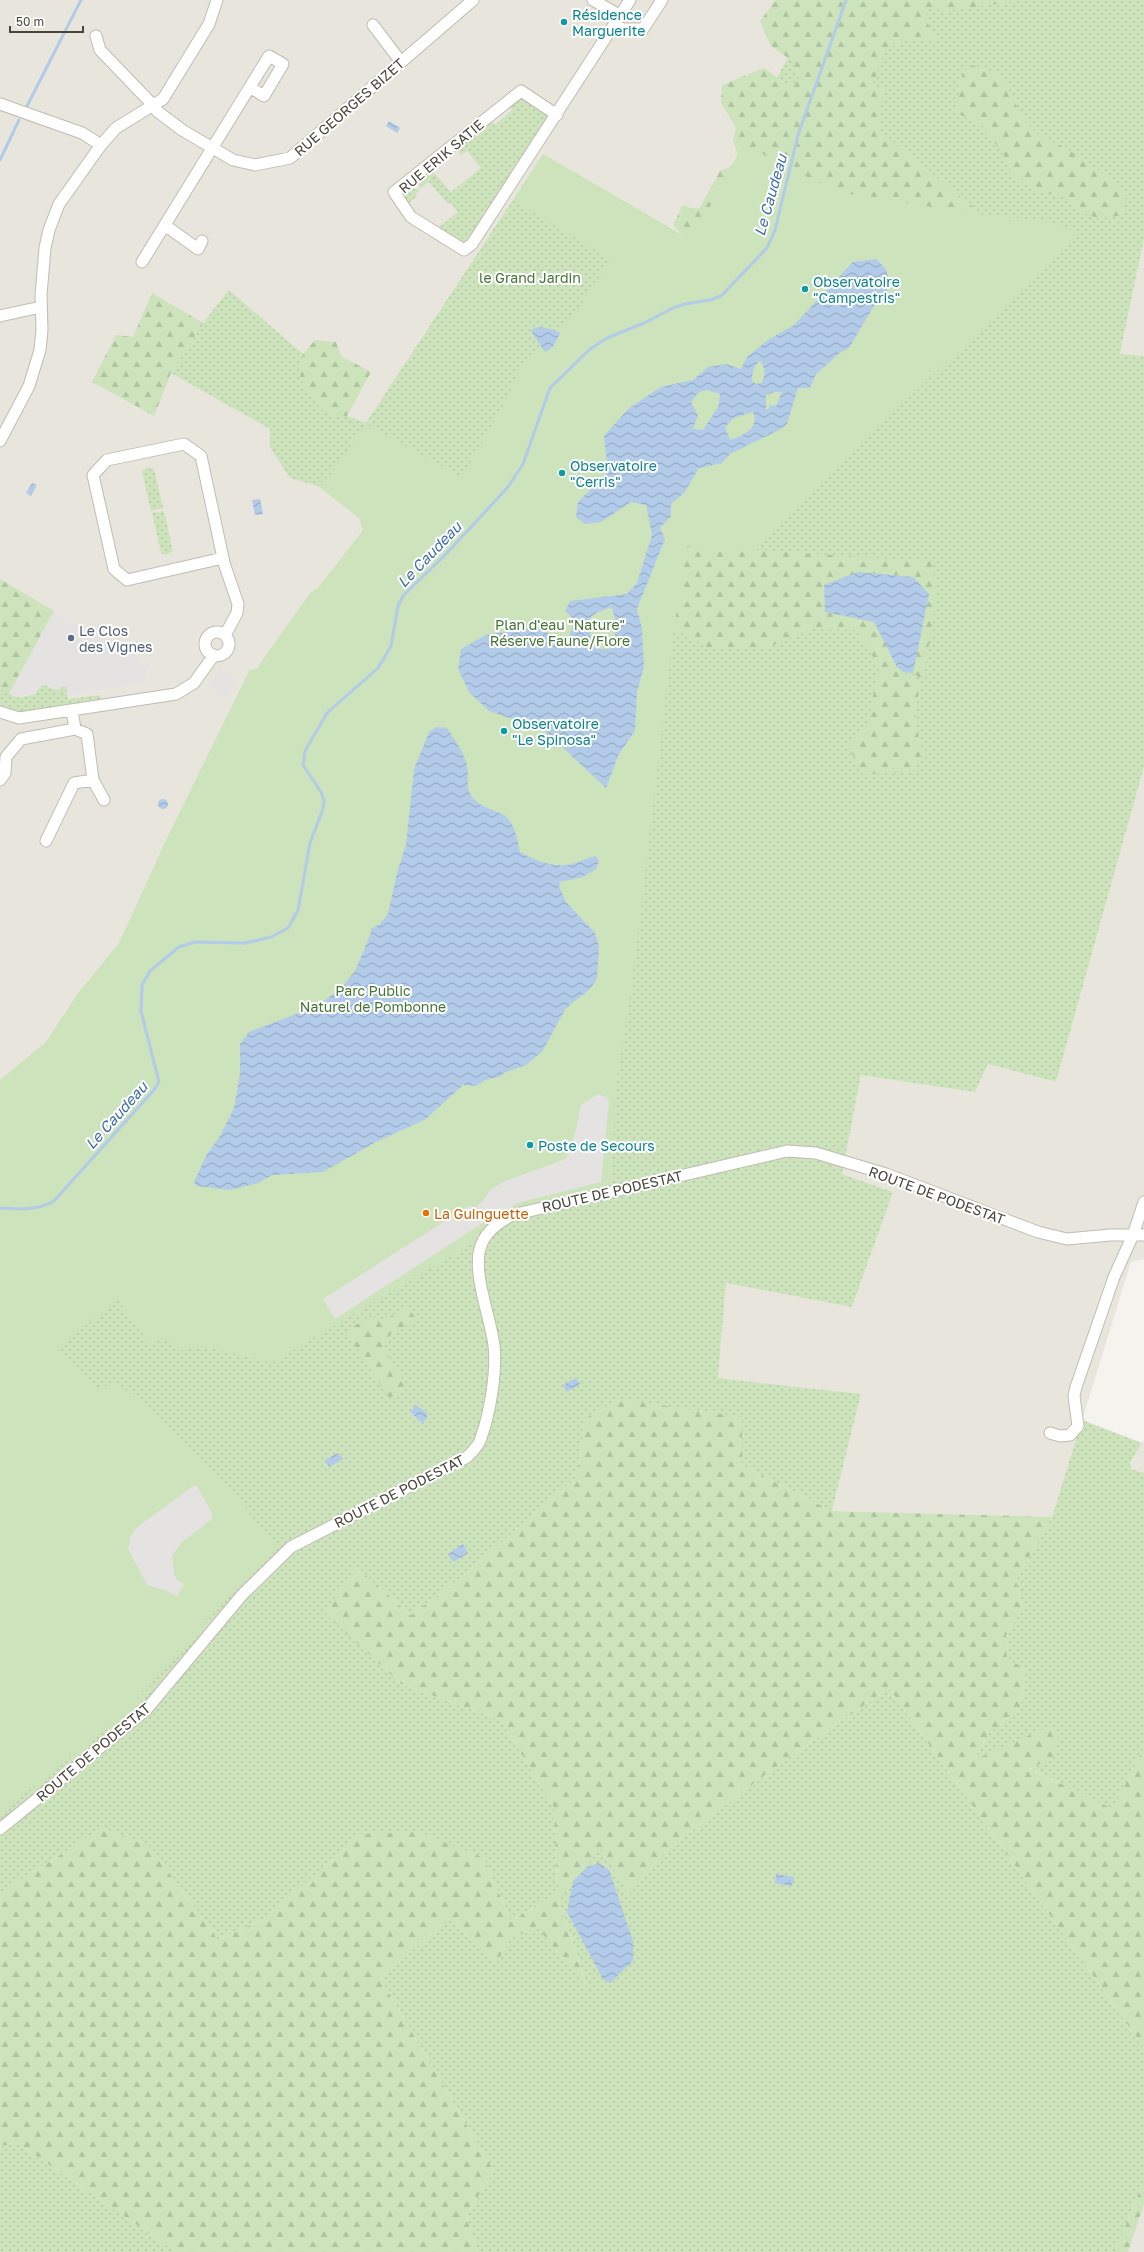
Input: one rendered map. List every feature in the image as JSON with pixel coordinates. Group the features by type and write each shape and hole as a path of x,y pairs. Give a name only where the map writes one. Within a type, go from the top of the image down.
{"street":[{"path":"0,441 29,386 40,350 45,248 48,230 59,204 101,145 116,128 163,98 209,24 217,0"},
{"name":"RUE GEORGES BIZET","path":"96,36 100,50 157,111 182,130 213,149 233,160 255,165 290,158 472,0"},
{"path":"593,0 624,29 643,30 662,0"},
{"name":"RUE ERIK SATIE","path":"557,114 521,91 394,192 411,217 464,250 472,244 557,114 616,20 630,0"},
{"path":"373,25 401,62"},
{"path":"142,262 166,226 251,88"},
{"path":"0,104 82,133 101,145"},
{"path":"166,226 198,249 202,241"},
{"path":"0,316 41,307"},
{"path":"223,558 127,580 114,569 93,475 107,460 184,444 201,456 223,558 230,584 238,604 236,613 225,635"},
{"path":"214,633 225,635 229,642 228,650 222,655 214,656 207,651 206,640 214,633"},
{"path":"0,712 19,718 176,694 194,683 214,656"},
{"path":"72,710 75,729"},
{"path":"0,780 5,773 6,758 21,739 75,729 86,734 93,780 104,800"},
{"path":"46,841 74,783 93,780"},
{"name":"ROUTE DE PODESTAT","path":"0,1829 146,1710 242,1595 291,1547 467,1457 475,1448 483,1432 494,1369 494,1347 479,1268 479,1253 484,1238 490,1230 512,1215 787,1151 816,1153 886,1174 1038,1232 1067,1239 1110,1235 1139,1235"},
{"path":"1050,1433 1060,1436 1070,1435 1078,1426 1074,1396 1076,1387 1114,1277 1139,1235 1144,1202"}],"shaded area":[{"path":"0,0 817,0 693,241 543,154 514,201 392,525 88,1038 0,1088"},
{"path":"1144,239 1144,356 1120,355"},
{"name":"Le Clos des Vignes","path":"54,611 151,665 144,676 145,683 68,695 66,686 62,685 58,691 43,684 35,694 19,698 9,694"},
{"path":"219,669 237,679 226,698 208,688"},
{"path":"1144,767 1144,1259 1131,1262 1052,1517 832,1511 861,1394 718,1378 726,1282 852,1307 893,1192 842,1174 861,1074 975,1092 988,1064 1056,1082"},
{"path":"598,1094 607,1097 609,1102 601,1182 518,1203 495,1215 335,1319 323,1299 470,1205 474,1209 484,1200 490,1190 505,1181 566,1159 575,1133 581,1105"},
{"path":"1144,1440 1144,1473 1131,1469 1130,1462"},
{"path":"193,1486 197,1486 213,1515 211,1520 181,1543 172,1556 174,1573 177,1580 184,1584 177,1596 165,1590 147,1585 128,1549 131,1536 136,1528"},
{"path":"1144,2204 1144,2252 1128,2252 1142,2207"}],"green space":[{"path":"776,0 1026,0 946,11 928,8 925,18 937,42 908,40 885,50 873,85 885,90 881,103 880,131 983,215 1050,222 1076,232 1049,266 721,507 533,382 522,364 553,332 578,311 591,287 698,251 673,225 682,206 699,209 720,171 741,162 733,141 736,128 721,103 722,85 764,68 788,85 799,80 795,63 771,46 760,21"},
{"path":"817,0 1144,0 1144,239 1120,354 1144,356 1144,767 1056,1082 988,1064 975,1092 861,1075 842,1174 893,1192 852,1307 726,1283 718,1378 861,1394 832,1511 742,1465 584,1419 578,1476 463,1576 411,1615 356,1567 326,1613 401,1684 501,1720 554,1808 557,1893 511,1921 484,1858 362,1834 265,1918 218,1940 148,1844 101,1829 0,1893 0,1088 88,1038 392,525 330,475 318,486 290,478 270,447 270,429 171,373 203,323 229,290 303,354 300,378 321,409 333,417 347,416 366,423 543,154 693,241"},
{"path":"969,65 985,69 996,74 1004,82 1027,123 1037,133 1083,159 1127,193 1122,215 1100,219 1081,212 1065,196 1038,191 1013,177 1004,156 983,126 955,112 959,96 958,82"},
{"path":"521,95 552,115 469,240 460,244 439,227 458,212 450,202 448,204 429,182 421,188 414,180 429,167 451,192 481,168 467,151 461,155 455,148 490,119 495,125 512,110 508,105"},
{"name":"Parc Public Naturel de Pombonne","path":"743,144 837,192 983,215 1050,222 1076,232 1049,266 866,438 754,550 687,546 674,629 633,978 616,1088 611,1185 533,1204 491,1223 475,1242 272,1363 203,1346 180,1350 175,1343 163,1338 151,1345 118,1300 57,1348 91,1386 100,1389 116,1382 159,1418 218,1476 277,1547 250,1573 120,1719 0,1813 0,1080 46,1042 79,992 119,943 167,838 249,671 257,668 310,593 318,588 363,530 359,518 318,486 330,475 366,424 461,477 501,410 522,364 553,332 578,311 591,287 612,260 514,201 543,154 692,241"},
{"path":"411,185 416,190 420,190 416,194 417,196 409,203 403,195 404,191"},
{"path":"152,293 203,323 171,373 154,416 92,382 116,335 133,337"},
{"path":"315,340 336,342 341,356 371,372 347,416 333,417 321,409 300,378 303,354"},
{"path":"147,467 154,469 163,508 151,511 142,471"},
{"path":"164,511 173,551 166,555 161,553 152,513"},
{"path":"687,545 932,562 937,594 923,681 913,673 929,594 913,577 858,572 825,612 874,622 897,667 919,685 915,724 924,754 914,771 863,775 849,747 867,725 879,666 856,630 814,629 768,647 711,649 674,629 658,558"},
{"path":"0,579 54,611 9,694 0,689"},
{"path":"43,684 53,689 66,686 68,699 100,695 100,701 22,713 14,713 0,707 0,689 9,694"},
{"path":"408,1307 416,1319 394,1332 383,1342 384,1349 408,1388 389,1398 346,1331 372,1315 378,1323"},
{"path":"619,1399 742,1417 742,1465 832,1511 1052,1517 1016,1580 1023,1608 1006,1635 1007,1659 1027,1669 1020,1709 989,1733 974,1760 1050,1726 1059,1739 1052,1759 1029,1768 1113,1809 1144,1747 1144,2048 889,1688 770,1771 663,1853 629,1895 601,1848 559,1901 587,1987 537,1927 510,1939 496,1964 449,1919 380,1978 494,2171 466,2216 478,2252 176,2252 16,2142 0,2147 0,1893 101,1829 148,1844 218,1940 265,1918 362,1834 419,1832 484,1858 511,1921 557,1893 554,1808 501,1720 401,1684 325,1613 356,1567 411,1615 463,1576 578,1476 584,1419"},
{"path":"1082,1420 1142,1443 1130,1462 1131,1469 1144,1473 1144,1747 1113,1810 1028,1767 974,1760 989,1733 1020,1709 1027,1669 1007,1659 1006,1635 1023,1608 1016,1580 1052,1517"},
{"path":"889,1688 1144,2048 1144,2180 1115,2252 478,2252 466,2216 494,2171 380,1978 449,1919 496,1964 510,1939 537,1927 587,1986 559,1901 601,1847 629,1895 663,1853 770,1771"},
{"path":"16,2142 176,2252 0,2252 0,2147"},
{"path":"1144,2180 1144,2204 1128,2252 1115,2252"}],"water":[{"path":"389,121 400,128 397,133 386,126"},
{"path":"876,259 886,269 890,285 883,299 874,306 849,348 840,353 816,374 810,388 798,388 787,424 781,429 730,454 722,463 699,468 684,493 671,504 671,516 660,528 665,539 637,609 642,628 644,667 637,692 635,731 619,754 606,788 544,730 489,711 469,692 458,669 461,649 486,635 536,627 567,643 575,620 565,611 570,601 627,594 637,583 652,535 646,505 631,502 601,522 585,524 576,517 578,502 608,472 604,436 629,408 661,387 693,380 708,367 726,364 741,369 747,357 768,340 794,325 853,262","holes":["760,361 764,369 762,383 756,384 752,381 756,365","707,390 720,394 718,407 703,430 693,429 698,415 691,402 699,392","775,392 782,392 776,406 770,405 768,410 766,409 766,395","753,412 755,418 752,427 740,436 730,440 725,427 734,418","611,607 616,628 613,644 610,649 597,649 591,644 589,619 596,613"]},
{"path":"542,327 560,332 552,347 547,351 544,351 531,331 534,328"},
{"path":"32,483 37,485 31,496 26,493"},
{"path":"260,499 263,514 255,515 252,500"},
{"path":"858,572 913,577 929,594 913,673 903,672 897,667 874,622 825,612 824,585"},
{"path":"436,727 447,728 461,751 466,761 468,770 468,786 470,794 480,804 505,816 509,820 516,833 520,852 541,862 556,865 571,864 596,856 599,861 596,869 580,878 561,881 559,886 566,902 595,933 599,946 597,979 589,990 566,1008 542,1052 526,1065 506,1072 499,1077 485,1080 476,1086 463,1085 426,1119 374,1143 323,1172 272,1175 258,1183 230,1190 197,1186 194,1182 207,1154 220,1136 234,1108 240,1074 240,1044 249,1032 317,1006 341,988 355,971 371,933 371,929 380,924 388,914 397,873 406,844 414,769 429,732"},
{"path":"163,799 168,804 163,809 158,804"},
{"path":"576,1378 580,1384 567,1392 563,1385"},
{"path":"416,1405 428,1414 423,1424 410,1412"},
{"path":"338,1453 343,1459 329,1467 325,1460"},
{"path":"463,1544 468,1553 453,1562 448,1554"},
{"path":"599,1863 609,1870 633,1941 633,1961 610,1983 603,1979 567,1912 573,1881 587,1867"},
{"path":"776,1874 794,1877 792,1886 775,1883"}],"waterway":[{"path":"27,106 81,0"},
{"name":"Le Caudeau","path":"0,1208 34,1208 54,1201 154,1090 159,1082 141,1011 142,985 150,971 179,947 195,942 245,943 271,937 288,928 298,910 310,843 323,809 324,801 321,792 303,765 305,751 327,713 378,668 391,646 398,606 403,596 447,553 508,487 523,464 550,388 590,349 607,338 644,323 673,308 685,304 710,300 721,296 767,248 775,230 798,135 846,0"},
{"path":"0,160 19,120"}],"place":[{"name":"Résidence Marguerite","path":"564,22"},
{"name":"Observatoire \"Campestris\"","path":"805,289"},
{"name":"Observatoire \"Cerris\"","path":"562,473"},
{"name":"Le Clos des Vignes","path":"71,638"},
{"name":"Observatoire \"Le Spinosa\"","path":"504,731"},
{"name":"Poste de Secours","path":"530,1145"},
{"name":"La Guinguette","path":"426,1213"}],"park label":[{"name":"le Grand Jardin","path":"530,277"},
{"name":"Plan d'eau \"Nature\" Réserve Faune/Flore","path":"560,632"}]}
